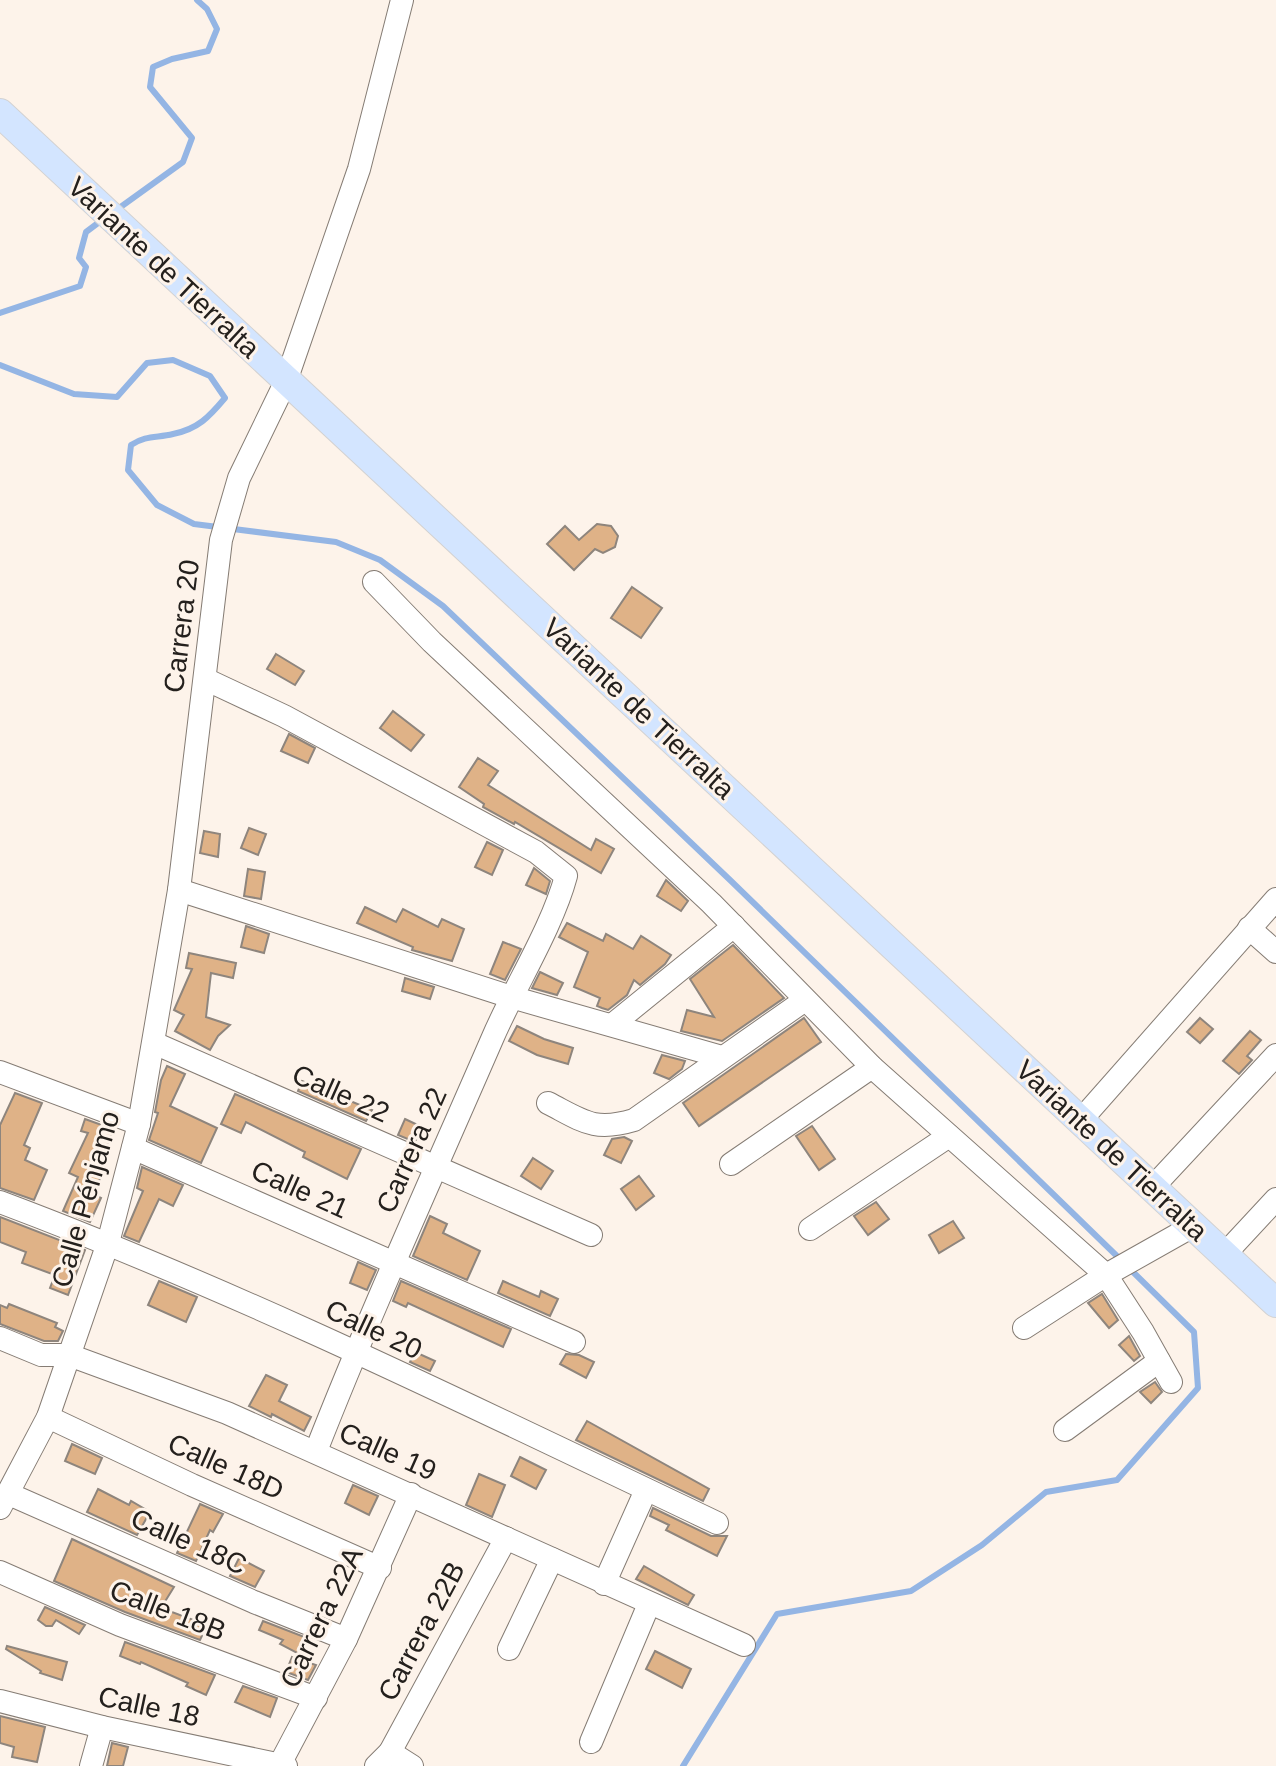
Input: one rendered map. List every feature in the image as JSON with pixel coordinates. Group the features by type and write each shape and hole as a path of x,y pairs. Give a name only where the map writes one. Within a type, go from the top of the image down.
{"main road":[{"name":"Variante de Tierralta","path":"0,113 1276,1303"}],"street":[{"name":"Carrera 20","path":"179,890 221,540 239,478 286,381 359,169 402,0"},
{"path":"374,582 432,642 734,926 872,1067 1106,1275 1171,1382"},
{"name":"Carrera 22","path":"205,679 284,716 536,852 566,876 560,897 511,997 355,1352 316,1451"},
{"path":"179,890 511,997 722,1057"},
{"name":"Calle Pénjamo","path":"5,1501 48,1417 108,1243 139,1124 179,890"},
{"path":"1081,1120 1276,899"},
{"path":"612,1025 734,926"},
{"path":"1249,928 1276,952"},
{"path":"548,1103 594,1126 613,1126 634,1120 805,1000"},
{"name":"Calle 22","path":"154,1043 591,1235"},
{"path":"1152,1188 1276,1055"},
{"path":"731,1164 872,1067"},
{"path":"0,1097 3,1073 139,1124"},
{"path":"810,1229 949,1136"},
{"name":"Calle 21","path":"133,1148 574,1342"},
{"path":"1224,1255 1276,1199"},
{"name":"Calle 20","path":"0,1202 108,1243 355,1352 717,1523"},
{"path":"1024,1328 1106,1275 1193,1226"},
{"name":"Calle 19","path":"0,1338 41,1355 69,1355 213,1407 744,1645"},
{"path":"1065,1430 1159,1361"},
{"name":"Calle 18D","path":"48,1417 380,1568"},
{"path":"604,1584 646,1490"},
{"name":"Carrera 22A","path":"283,1765 380,1568 411,1494"},
{"name":"Calle 18C","path":"5,1501 346,1639"},
{"name":"Carrera 22B","path":"383,1759 506,1538"},
{"path":"509,1649 552,1559"},
{"name":"Calle 18B","path":"0,1572 120,1625 316,1698"},
{"path":"591,1742 649,1604"},
{"name":"Calle 18","path":"0,1701 102,1727 283,1765"},
{"path":"91,1766 102,1727"},
{"path":"383,1759 412,1766"}],"building":[{"path":"597,524 611,526 618,536 615,547 603,553 595,549 574,570 547,544 565,526 579,540"},
{"path":"632,587 662,608 641,638 611,618"},
{"path":"276,654 304,671 295,685 267,669"},
{"path":"393,711 424,735 411,751 380,728"},
{"path":"289,734 315,748 308,763 281,751"},
{"path":"478,758 498,771 488,785 591,850 596,839 614,849 601,873 515,822 483,807 484,804 459,787"},
{"path":"249,828 266,834 258,855 241,848"},
{"path":"204,831 220,834 218,857 200,853"},
{"path":"487,842 503,850 492,875 475,867"},
{"path":"534,868 550,881 546,894 526,885"},
{"path":"248,869 265,872 261,899 244,896"},
{"path":"666,880 688,901 681,911 657,896"},
{"path":"365,907 396,922 403,909 438,927 442,919 464,929 452,961 412,950 413,947 357,923"},
{"path":"567,923 603,941 606,934 633,949 641,936 671,955 640,985 634,980 627,995 608,1010 597,1006 600,998 574,987 588,952 559,937"},
{"path":"246,926 269,934 264,953 241,947"},
{"path":"503,942 521,949 505,980 490,974"},
{"path":"733,945 784,998 722,1041 681,1031 687,1010 714,1017 690,979"},
{"path":"189,953 236,963 233,978 211,973 206,1017 230,1025 218,1036 210,1050 175,1031 184,1015 174,1010 192,969 186,968"},
{"path":"540,972 563,983 557,995 532,988"},
{"path":"405,978 434,987 430,999 402,991"},
{"path":"804,1018 821,1042 699,1126 683,1103"},
{"path":"1200,1018 1213,1029 1200,1043 1187,1032"},
{"path":"517,1026 573,1048 568,1064 537,1055 509,1041"},
{"path":"1250,1031 1261,1040 1247,1056 1252,1060 1239,1074 1223,1061"},
{"path":"662,1055 685,1061 682,1069 669,1079 654,1073"},
{"path":"167,1066 185,1074 170,1106 217,1128 201,1163 149,1140 158,1113 155,1112 161,1080"},
{"path":"302,1081 372,1110 366,1121 298,1091"},
{"path":"15,1093 42,1103 24,1145 30,1148 25,1160 47,1170 34,1200 0,1188 0,1125"},
{"path":"235,1094 361,1149 347,1179 303,1157 305,1152 246,1122 241,1133 221,1124"},
{"path":"85,1119 113,1129 98,1170 103,1172 93,1194 101,1198 90,1222 63,1211 78,1177 69,1173 88,1133 81,1131"},
{"path":"405,1119 422,1127 415,1142 398,1135"},
{"path":"812,1126 835,1159 819,1170 796,1136"},
{"path":"624,1137 632,1141 621,1163 604,1155 612,1139"},
{"path":"533,1158 553,1171 541,1189 521,1176"},
{"path":"142,1167 183,1185 173,1206 159,1199 139,1242 124,1236 143,1191 137,1188"},
{"path":"639,1176 654,1196 636,1210 621,1189"},
{"path":"876,1202 889,1219 868,1235 854,1216"},
{"path":"430,1216 447,1224 443,1233 480,1251 467,1280 413,1256"},
{"path":"0,1217 85,1250 68,1295 50,1288 55,1275 22,1263 26,1252 0,1242"},
{"path":"953,1221 964,1238 939,1253 929,1235"},
{"path":"358,1262 376,1270 367,1290 350,1283"},
{"path":"159,1281 197,1297 186,1322 148,1305"},
{"path":"401,1281 511,1329 503,1347 408,1303 406,1307 393,1301"},
{"path":"503,1281 539,1297 541,1291 558,1299 550,1316 498,1293"},
{"path":"1102,1294 1118,1320 1109,1328 1088,1303"},
{"path":"9,1304 57,1323 55,1327 63,1331 58,1341 44,1341 0,1324 0,1305 7,1308"},
{"path":"1129,1336 1140,1356 1134,1361 1119,1345"},
{"path":"415,1352 435,1361 430,1371 410,1362"},
{"path":"566,1354 579,1355 594,1362 586,1378 560,1364"},
{"path":"266,1375 287,1385 279,1401 311,1417 304,1431 249,1406"},
{"path":"1155,1382 1162,1392 1151,1403 1140,1392"},
{"path":"587,1421 709,1489 703,1501 576,1440"},
{"path":"72,1444 102,1458 95,1474 65,1461"},
{"path":"520,1457 546,1470 536,1489 511,1476"},
{"path":"479,1474 505,1485 492,1517 466,1505"},
{"path":"353,1485 378,1496 369,1515 345,1503"},
{"path":"98,1489 150,1512 137,1535 87,1512"},
{"path":"200,1504 223,1514 213,1532 210,1530 196,1561 177,1553"},
{"path":"653,1508 711,1536 727,1536 717,1556 666,1530 669,1525 650,1516"},
{"path":"72,1539 174,1587 161,1608 207,1625 200,1640 54,1581"},
{"path":"239,1558 264,1571 255,1587 230,1576"},
{"path":"644,1566 694,1595 688,1605 636,1579"},
{"path":"45,1607 85,1625 79,1634 56,1620 52,1626 46,1626 38,1620"},
{"path":"263,1621 307,1638 299,1654 280,1644 283,1640 259,1630"},
{"path":"125,1642 215,1675 206,1695 186,1686 188,1683 120,1656"},
{"path":"7,1646 67,1662 62,1680 40,1673 6,1649"},
{"path":"655,1651 691,1669 682,1688 646,1669"},
{"path":"292,1657 316,1665 308,1680 286,1672"},
{"path":"243,1686 277,1698 270,1717 235,1702"},
{"path":"0,1716 45,1727 37,1762 12,1757 14,1747 0,1743"},
{"path":"112,1743 128,1747 123,1766 107,1766"}],"waterway":[{"path":"115,211 183,162 192,138 150,87 153,67 208,51 217,29 207,9 197,0"},
{"path":"0,313 80,286 86,267 79,258 86,232 102,220"},
{"path":"0,365 74,394 117,397 147,363 173,360 210,376 225,398 208,416 182,432 147,438 131,445 128,470 157,505 194,524 336,542 380,560 443,606 1121,1260"},
{"path":"683,1766 777,1614 911,1591 982,1545 1046,1492 1117,1480 1198,1388 1194,1332 1129,1268"}]}
